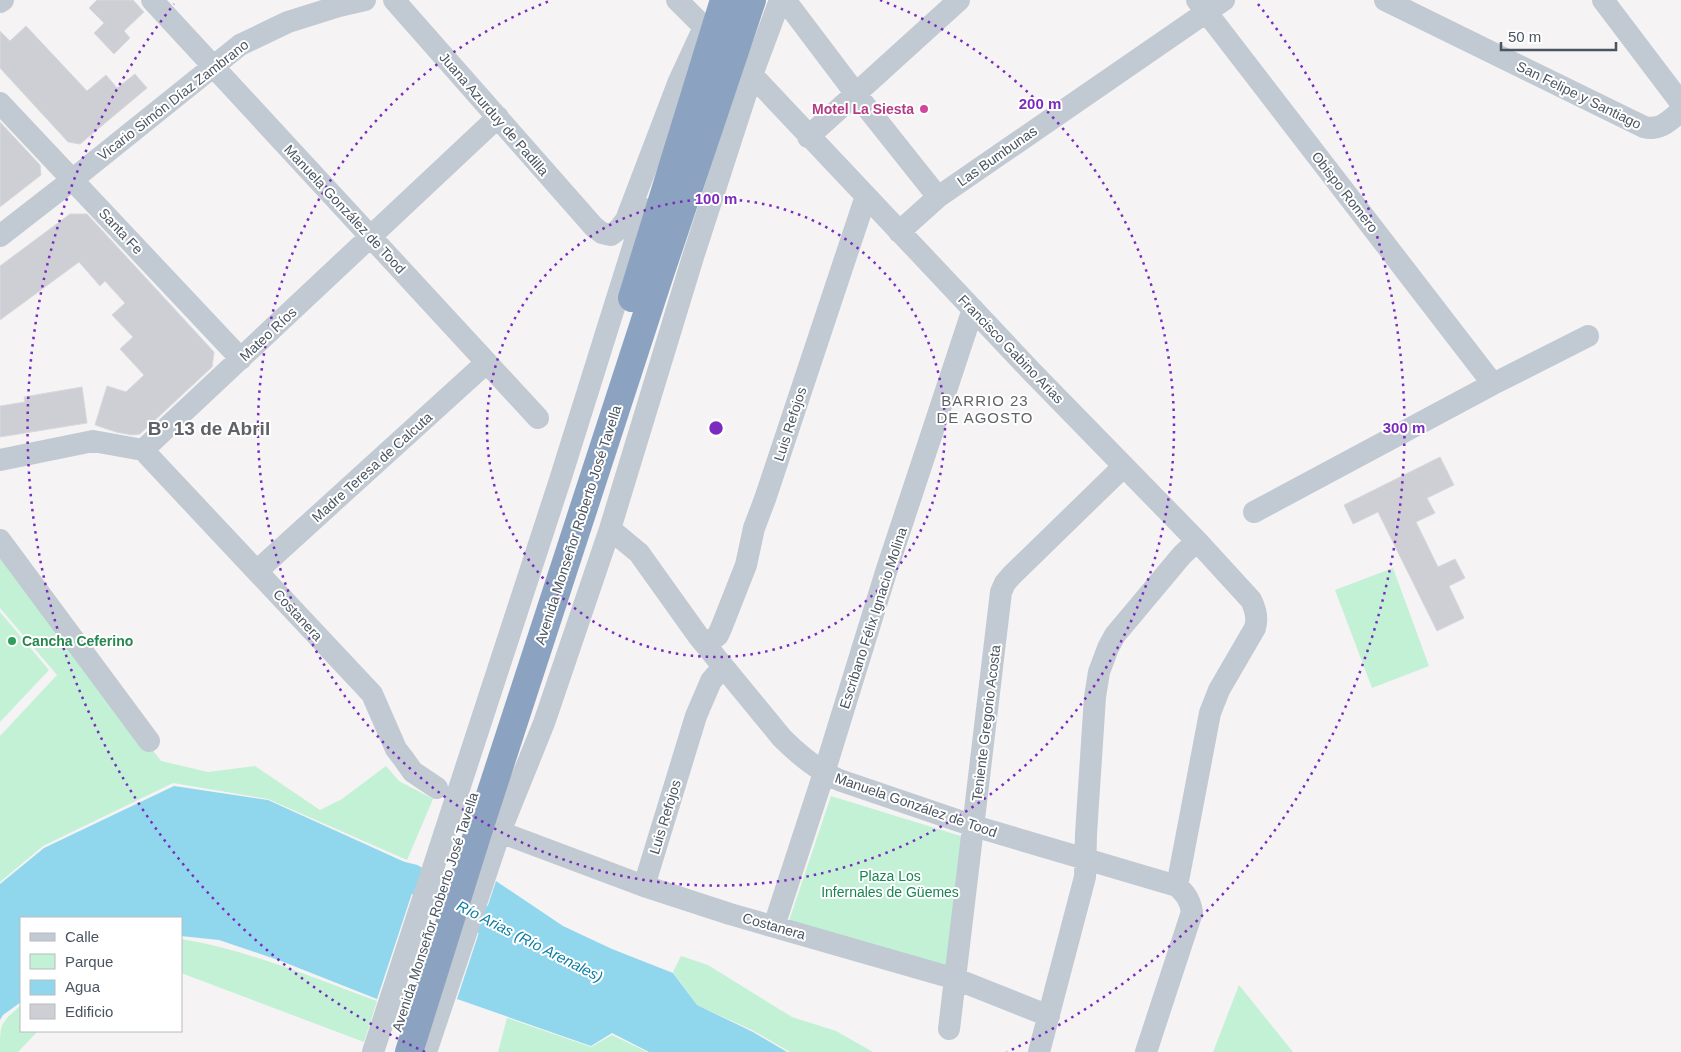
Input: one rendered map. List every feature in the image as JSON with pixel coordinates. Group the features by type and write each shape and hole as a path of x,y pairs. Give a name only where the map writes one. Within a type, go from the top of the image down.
{"highway":[{"name":"Avenida Monseñor Roberto José Tavella","path":"409,1052 572,491 724,0"},
{"name":"Avenida Monseñor Roberto José Tavella","path":"390,1052 472,830 752,0"}],"street":[{"name":"Manuela González de Tood","path":"152,0 538,418"},
{"name":"Vicario Simón Díaz Zambrano","path":"0,236 240,45 288,22 365,0"},
{"name":"Juana Azurduy de Padilla","path":"394,0 594,227 602,233 611,234 619,229 626,220 679,81 704,27"},
{"path":"677,0 704,27"},
{"path":"426,1052 472,830 704,27 716,0"},
{"path":"373,1052 472,830 544,724 610,529 693,257 752,75 780,0"},
{"path":"786,0 856,94 938,197"},
{"path":"808,137 959,0"},
{"name":"San Felipe y Santiago","path":"1386,0 1644,127 1657,128 1673,117"},
{"path":"1604,0 1681,103"},
{"name":"Las Bumbunas","path":"899,232 938,197 1209,4"},
{"name":"Obispo Romero","path":"1209,4 1493,384"},
{"name":"Francisco Gabino Arias","path":"752,75 808,137 1197,541 1251,600 1257,622 1214,702 1177,886"},
{"name":"Santa Fe","path":"0,103 241,359"},
{"name":"Mateo Ríos","path":"144,450 498,117"},
{"name":"Luis Refojos","path":"706,645 718,635 746,565 754,528 866,196"},
{"name":"Escribano Félix Ignacio Molina","path":"774,926 824,774 889,563 973,310"},
{"path":"1254,512 1493,384 1588,336"},
{"name":"Madre Teresa de Calcuta","path":"258,571 486,363"},
{"path":"0,460 93,441 144,450"},
{"name":"Costanera","path":"144,450 372,694 396,749 413,772 437,788"},
{"name":"Teniente Gregorio Acosta","path":"949,1029 1001,592 1005,583 1012,575 1124,466"},
{"name":"Manuela González de Tood","path":"610,529 639,553 723,668 782,738 824,774 974,826 1177,886"},
{"path":"0,540 149,741"},
{"path":"1039,1052 1085,877 1094,706 1100,672 1108,648 1116,635 1182,555 1197,541"},
{"name":"Luis Refojos","path":"644,886 696,716 711,681 723,668"},
{"name":"Costanera","path":"472,830 644,886 956,979 1049,1016"},
{"path":"1146,1052 1192,912 1191,903 1185,893 1177,886"}],"green space":[{"path":"0,552 161,761 208,772 255,766 320,810 342,799 386,766 399,781 433,799 407,860 268,799 173,783 43,846 0,882 0,736 57,675 0,608"},
{"path":"1393,568 1429,666 1372,688 1335,590"},
{"name":"Cancha Ceferino","path":"0,612 49,670 0,722"},
{"name":"Plaza Los Infernales de Güemes","path":"831,796 964,837 948,973 789,921"},
{"path":"182,939 256,957 377,1001 364,1042 182,973"},
{"path":"681,956 708,965 792,1017 836,1031 873,1052 790,1052 754,1031 697,1005 673,972"},
{"path":"1239,985 1293,1052 1213,1052"},
{"path":"20,1006 20,1032 37,1032 18,1052 0,1052 1,1029 9,1016"},
{"path":"507,1018 591,1047 612,1035 647,1052 498,1052"}],"water":[{"path":"174,786 268,800 420,869 377,999 281,961 219,940 182,936 182,917 20,917 20,1003 3,1015 0,1020 0,884 44,848"},
{"path":"496,881 563,926 612,949 673,973 697,1005 753,1032 787,1052 649,1052 612,1033 591,1046 457,999"}],"building":[{"path":"97,0 133,0 144,12 124,31 130,38 114,54 94,33 104,23 89,8"},
{"path":"26,26 87,91 106,75 117,88 135,74 147,88 80,144 68,142 0,68 0,31 10,41"},
{"path":"0,122 40,165 41,175 0,207"},
{"path":"70,214 87,214 214,352 212,367 140,434 132,435 116,432 95,425 107,386 126,392 144,375 120,349 133,337 112,315 125,303 105,281 100,286 79,262 0,320 0,266"},
{"path":"82,387 87,423 0,437 0,406 25,402 24,397"},
{"path":"1440,457 1454,485 1427,498 1435,513 1416,522 1438,567 1455,559 1465,578 1449,586 1464,618 1437,631 1378,512 1353,524 1344,505"}],"waterway":[{"name":"Río Arias (Río Arenales)","path":"379,870 412,878 496,927 517,937"}],"place":[{"name":"Motel La Siesta","path":"924,109"},
{"name":"Cancha Ceferino","path":"12,641"}],"district":[{"name":"BARRIO 23 DE AGOSTO","path":"985,408"},
{"name":"Bº 13 de Abril","path":"209,428"}]}
